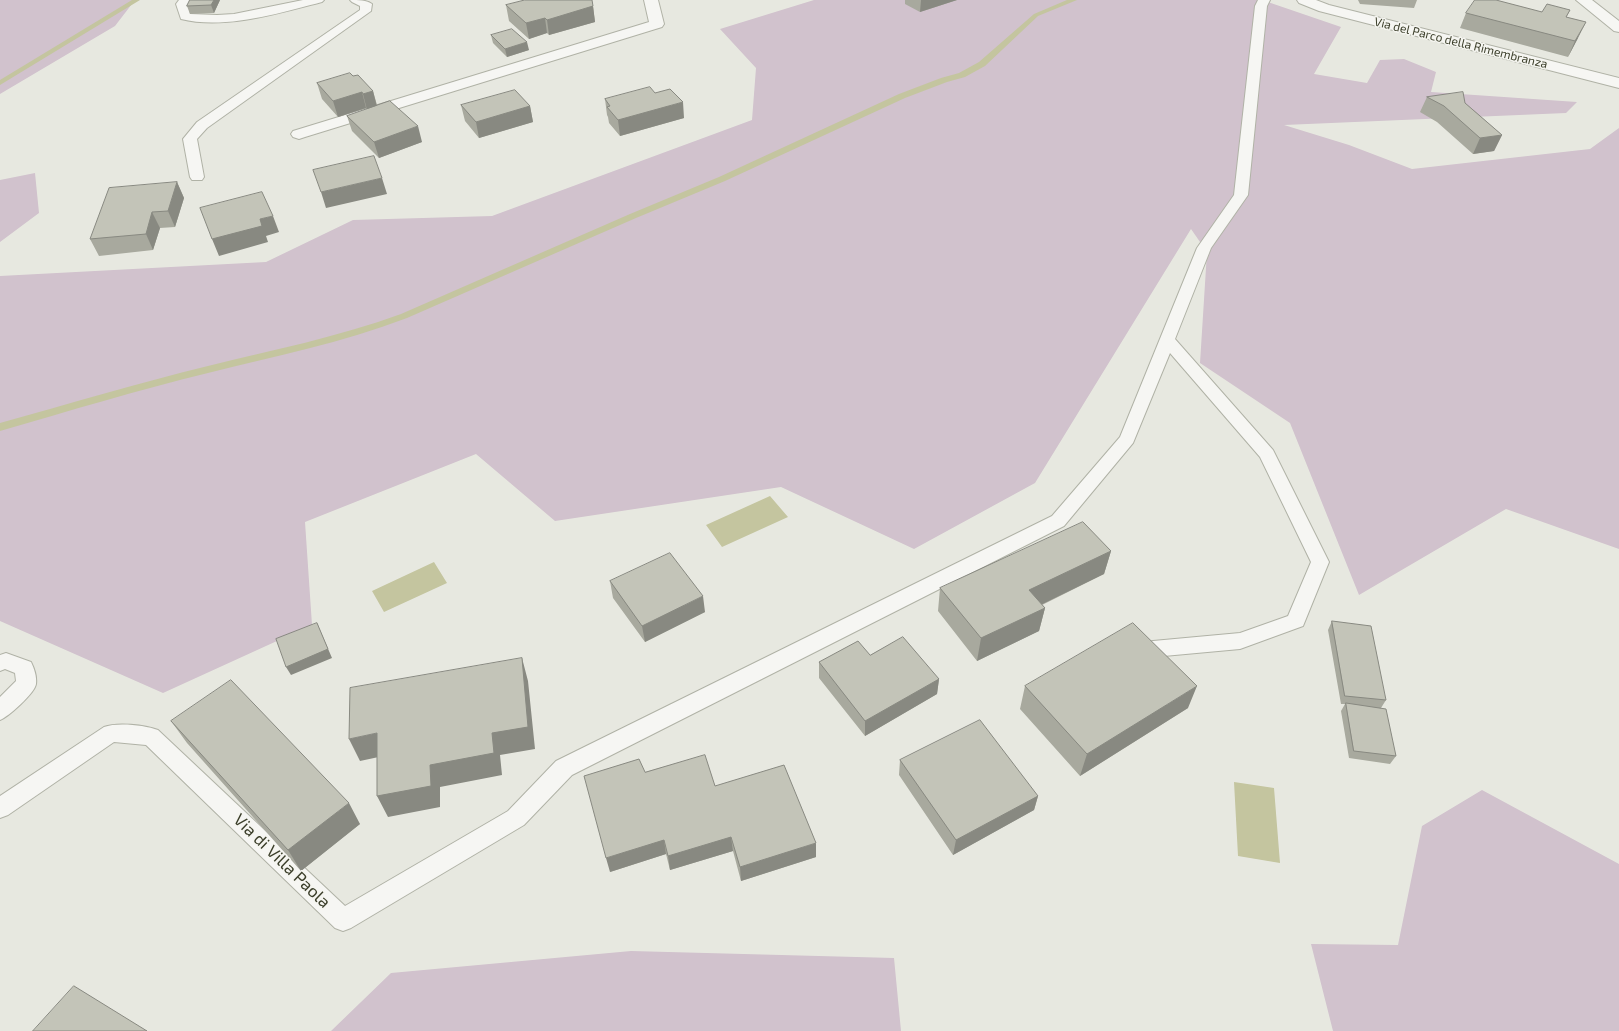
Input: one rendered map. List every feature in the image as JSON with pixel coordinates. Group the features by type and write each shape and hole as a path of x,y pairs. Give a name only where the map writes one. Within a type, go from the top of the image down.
{"street":[{"path":"299,134 657,24 651,0"},
{"name":"Via del Parco della Rimembranza","path":"1304,0 1324,8 1619,83"},
{"path":"1582,0 1619,28"}],"lane":[{"path":"185,0 182,4 185,17 198,20 252,14 318,0"},
{"path":"197,177 190,139 202,125 365,12 366,4 356,0"},
{"path":"1153,649 1240,641 1296,621 1320,562 1267,454 1167,340 1204,248 1241,195 1261,6 1264,0"},
{"name":"Via di Villa Paola","path":"0,808 111,733 151,736 343,920 516,818 564,768 1058,521 1127,439 1167,340"},
{"path":"0,663 6,661 24,668 26,684 0,711"}],"shaded area":[{"path":"0,0 135,0 115,26 0,94"},
{"path":"814,0 1262,0 1341,27 1314,74 1367,83 1380,60 1404,59 1436,72 1431,92 1577,102 1566,113 1284,125 1349,145 1412,169 1590,149 1619,128 1619,549 1506,509 1359,595 1290,423 1200,363 1207,252 1191,229 1035,483 914,549 781,487 555,521 476,454 305,522 312,625 163,693 0,621 0,276 266,262 353,220 492,216 752,120 756,68 720,29"},
{"path":"35,173 39,213 0,242 0,180"},
{"path":"770,496 788,517 722,547 706,525"},
{"path":"434,562 447,583 384,612 372,591"},
{"path":"1234,782 1274,788 1280,863 1238,856"},
{"path":"1482,790 1619,864 1619,1031 1333,1031 1311,944 1398,945 1422,826"},
{"path":"631,951 894,958 901,1031 331,1031 391,973"}],"building":[{"path":"190,0 214,0 211,5 187,6"},
{"path":"525,0 592,0 593,6 547,20 545,18 526,23 506,5"},
{"path":"1475,0 1496,0 1542,12 1547,4 1570,10 1566,17 1586,22 1575,41 1466,13"},
{"path":"512,29 527,42 505,49 491,35"},
{"path":"350,73 353,76 358,75 373,91 363,94 362,92 333,101 317,83"},
{"path":"650,87 655,93 670,89 683,102 618,120 607,107 610,106 605,99"},
{"path":"515,90 530,106 476,122 461,105"},
{"path":"1463,92 1465,103 1502,135 1480,138 1444,106 1427,97"},
{"path":"390,101 418,126 374,142 347,116"},
{"path":"374,156 382,178 321,192 313,170"},
{"path":"177,182 168,211 152,212 146,234 90,239 109,188"},
{"path":"262,192 273,216 260,219 262,226 212,239 200,208"},
{"path":"1083,522 1111,551 1029,590 1045,608 981,638 940,588"},
{"path":"670,553 703,596 642,626 610,581"},
{"path":"1332,621 1371,626 1386,700 1345,696"},
{"path":"317,623 328,649 286,667 276,639"},
{"path":"1133,623 1197,686 1087,754 1025,686"},
{"path":"903,637 939,679 865,721 819,662 858,641 870,655"},
{"path":"522,658 528,727 492,733 494,753 430,765 431,786 377,796 377,733 349,739 350,688"},
{"path":"231,680 349,803 288,850 171,721"},
{"path":"1346,703 1386,709 1396,756 1354,751"},
{"path":"980,720 1038,796 956,840 900,760"},
{"path":"705,755 715,786 784,765 816,843 740,867 731,837 668,856 664,840 606,858 584,776 639,759 645,772"},
{"path":"74,986 147,1031 33,1031"}],"waterway":[{"path":"0,83 137,0"},
{"path":"0,427 206,370 332,340 372,328 404,316 633,216 722,179 902,96 944,80 962,75 982,64 1036,15 1074,0"}]}
